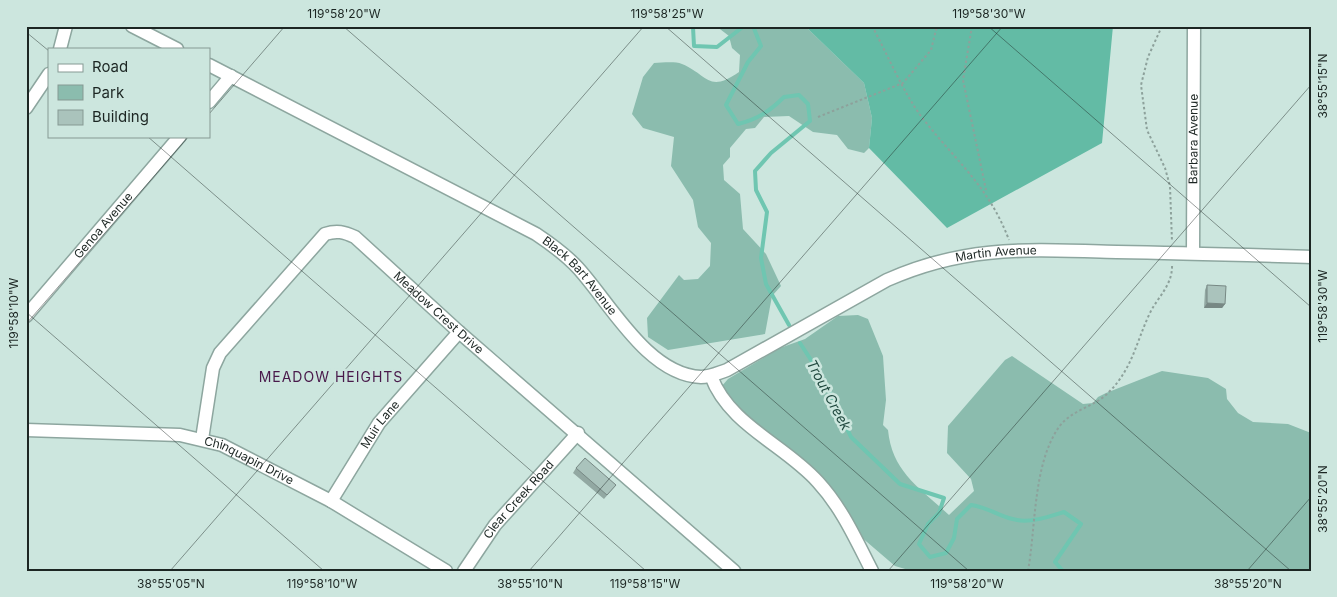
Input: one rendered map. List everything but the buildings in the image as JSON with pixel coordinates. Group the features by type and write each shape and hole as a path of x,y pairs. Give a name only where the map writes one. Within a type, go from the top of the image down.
{"street":[{"path":"60,48 66,26"},
{"path":"132,26 175,48"},
{"name":"Barbara Avenue","path":"1193,253 1194,26"},
{"name":"Black Bart Avenue","path":"210,66 536,234 578,268 623,324 656,357 676,370 690,375 711,376"},
{"path":"26,108 48,75"},
{"path":"210,101 231,76"},
{"name":"Genoa Avenue","path":"26,316 178,138"},
{"name":"Meadow Crest Drive","path":"202,439 213,368 220,353 325,234 335,231 355,237 460,332 734,571"},
{"name":"Martin Avenue","path":"711,376 747,360 862,294 913,268 962,255 1013,249 1311,257"},
{"name":"Muir Lane","path":"331,501 379,423 460,332"},
{"path":"711,376 716,391 732,412 795,460 819,483 842,515 872,571"},
{"name":"Chinquapin Drive","path":"26,430 180,435 202,439 246,456 331,501 446,571"},
{"name":"Clear Creek Road","path":"464,571 495,525 578,433"}],"path":[{"path":"872,26 922,118 986,192 1001,218 1013,249"},
{"path":"818,117 902,83 931,50 937,26"},
{"path":"972,26 963,80 986,192"},
{"path":"1028,571 1034,536 1039,480 1045,455 1060,426 1070,415 1108,394 1132,361 1150,312 1166,290 1172,273 1170,186 1147,130 1141,85 1148,57 1162,26"}],"green space":[{"path":"716,26 805,26 864,83 872,118 869,148 864,153 848,149 837,135 813,132 789,116 764,117 755,128 746,129 730,148 730,157 723,165 724,180 740,194 743,229 766,254 781,286 772,296 765,334 668,350 648,337 647,318 679,275 684,280 698,279 710,266 711,243 698,227 693,200 671,166 674,137 643,128 632,114 643,77 654,63 679,63 714,82 729,78 739,72 740,55 732,48 729,36"},
{"path":"805,26 1113,26 1102,143 947,228 869,148 872,118 864,83"},
{"path":"858,315 868,319 883,356 886,400 883,425 888,430 895,457 909,478 949,515 974,491 971,479 947,453 948,426 1005,360 1012,356 1083,404 1093,403 1098,397 1106,393 1162,371 1208,378 1226,389 1227,399 1238,413 1253,422 1288,424 1311,433 1311,571 912,571 895,566 853,530 774,438 744,430 731,418 721,387 728,379 780,348 805,339 838,316"}],"waterway":[{"name":"Trout Creek","path":"695,26 693,27 694,46 717,47 744,26"},
{"name":"Trout Creek","path":"753,26 761,46 748,62 726,105 738,124 763,114 784,97 799,95 808,104 810,121 771,153 755,171 756,190 767,212 761,258 766,284 789,325"},
{"name":"Trout Creek","path":"800,343 824,380 851,437 900,484 944,498 939,513 928,524 919,544 930,557 946,553 954,538 957,519 971,505 1011,519 1023,521 1041,519 1064,512 1081,524 1055,562 1063,571"}],"district":[{"name":"MEADOW HEIGHTS","path":"331,377"}]}
